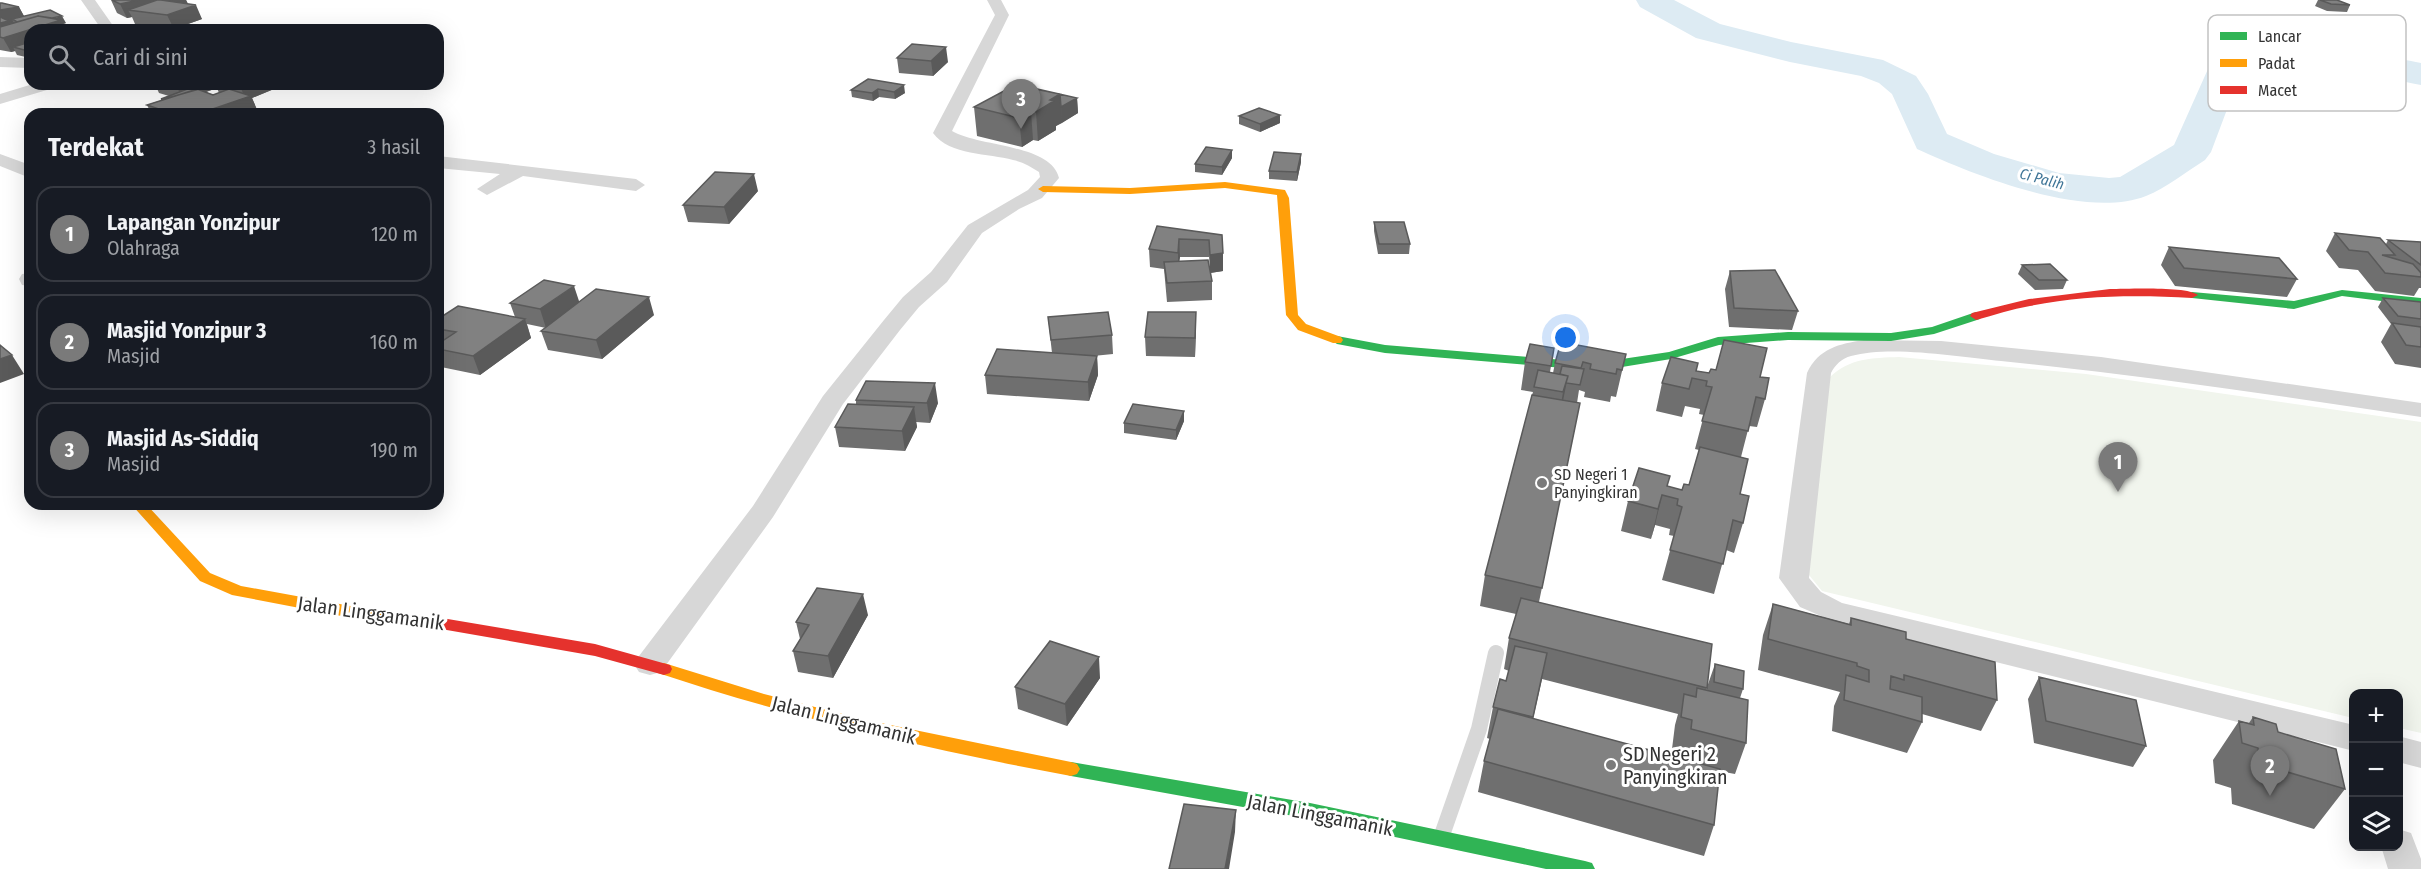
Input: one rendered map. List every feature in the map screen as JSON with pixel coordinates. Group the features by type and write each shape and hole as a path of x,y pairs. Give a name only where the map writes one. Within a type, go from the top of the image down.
{"street":[{"path":"88,0 105,24"},
{"path":"650,664 763,511 832,400 911,302 939,277 975,229 993,216 1043,189 1050,178 1048,169 1031,157 957,144 942,133 1002,15 994,0"},
{"path":"0,62 24,63"},
{"path":"0,99 31,90"},
{"path":"0,159 24,169"},
{"path":"444,163 636,185"},
{"path":"487,189 520,170"},
{"path":"1043,189 1128,191 1225,186 1269,188 1281,192 1284,198 1292,315 1302,327 1342,342 1385,349 1540,363 1622,363 1671,355 1718,341 1741,339 1788,336 1891,337 1934,330 1983,314 2070,295 2145,291 2294,305 2342,293 2421,302"},
{"path":"2349,737 1835,612 1811,601 1800,590 1794,578 1819,373 1823,363 1833,355 1849,349 1878,347 1971,351 2100,365 2421,410"},
{"name":"Jalan Linggamanik","path":"144,510 205,577 238,591 378,617 437,622 513,634 650,664 716,687 908,737 1016,759 1310,811 1585,869"},
{"path":"2403,750 2421,755"},
{"path":"2400,851 2406,869"}],"lane":[{"path":"1441,839 1479,729 1496,653"}],"shaded area":[{"path":"1899,357 2086,374 2421,422 2421,733 2403,729 2403,689 2349,689 2349,717 1822,591 1809,575 1807,561 1830,377 1845,366 1871,359"}],"building":[{"path":"112,0 139,0 120,4"},
{"path":"157,0 196,5 167,15 128,10"},
{"path":"2320,0 2337,0 2350,5 2331,4"},
{"path":"0,3 2,3 19,7 0,10"},
{"path":"50,10 62,16 52,18 38,16 17,22 12,19"},
{"path":"38,16 61,20 48,24 24,24 24,31 3,38 0,37 0,27"},
{"path":"0,17 9,21 0,23"},
{"path":"24,44 24,50 13,47"},
{"path":"912,44 946,47 931,61 897,58"},
{"path":"868,79 904,85 894,92 878,89 872,93 851,90"},
{"path":"1015,85 1060,94 1050,100 1054,101 1036,112 1031,111 1019,118 974,107"},
{"path":"185,90 196,90 164,99 161,99"},
{"path":"194,90 213,95 232,90 251,96 216,108 156,108 147,105"},
{"path":"1060,94 1077,98 1061,107"},
{"path":"1259,108 1280,115 1260,124 1239,116"},
{"path":"1206,147 1232,150 1222,167 1195,164"},
{"path":"1274,152 1301,154 1297,172 1269,171"},
{"path":"715,172 754,174 724,207 683,205"},
{"path":"1374,222 1404,222 1410,244 1379,244"},
{"path":"1157,226 1222,235 1223,253 1210,255 1209,240 1179,239 1178,253 1149,249"},
{"path":"2335,233 2380,238 2395,255 2382,255 2413,264 2421,273 2421,277 2385,273 2368,252 2349,250"},
{"path":"2388,240 2421,242 2421,265"},
{"path":"2169,247 2279,258 2297,279 2184,268"},
{"path":"1208,260 1212,281 1167,283 1164,262"},
{"path":"2050,264 2067,280 2039,280 2022,265"},
{"path":"1775,270 1798,311 1734,308 1730,271"},
{"path":"544,280 574,286 540,309 510,303"},
{"path":"596,289 649,297 596,340 541,331"},
{"path":"2383,298 2421,302 2421,319 2398,316"},
{"path":"458,306 525,319 473,356 444,350 444,340 456,332 444,330 444,315"},
{"path":"1108,312 1112,335 1051,340 1048,317"},
{"path":"1148,312 1196,312 1195,338 1145,337"},
{"path":"2392,323 2421,327 2421,347 2406,345"},
{"path":"1724,340 1767,348 1760,377 1769,378 1765,399 1756,397 1748,431 1702,421 1712,387 1706,386 1707,381 1692,378 1689,389 1662,383 1671,357 1698,363 1696,371 1709,373 1711,369 1716,370"},
{"path":"1561,342 1626,354 1622,370 1617,369 1616,374 1590,369 1591,364 1583,362 1581,368 1555,363"},
{"path":"1530,344 1554,348 1551,366 1525,362"},
{"path":"0,345 12,355 0,359"},
{"path":"997,349 1097,356 1088,382 985,375"},
{"path":"1562,366 1584,369 1580,385 1566,383 1568,376 1560,374"},
{"path":"1538,370 1568,376 1563,392 1534,387"},
{"path":"866,381 935,383 927,403 856,400"},
{"path":"1532,395 1580,403 1542,588 1485,575"},
{"path":"848,404 914,407 902,431 835,427"},
{"path":"1133,404 1184,411 1176,430 1124,423"},
{"path":"1700,447 1748,459 1740,494 1749,496 1743,523 1733,520 1723,564 1670,550 1682,507 1677,505 1678,499 1662,495 1658,509 1628,501 1639,468 1670,476 1667,486 1682,490 1684,484 1689,485"},
{"path":"817,588 863,594 828,656 793,651 809,625 796,622"},
{"path":"1521,598 1712,644 1707,688 1509,638"},
{"path":"1773,604 1851,625 1851,618 1906,632 1906,639 1995,662 1997,700 1904,675 1904,680 1891,676 1890,689 1922,697 1922,722 1844,700 1846,675 1869,682 1869,670 1857,666 1857,663 1768,639"},
{"path":"1050,641 1099,657 1065,704 1015,687"},
{"path":"1515,646 1547,653 1533,717 1493,707 1500,679 1506,681"},
{"path":"1715,664 1744,671 1743,689 1714,682"},
{"path":"2039,677 2136,700 2146,746 2046,721"},
{"path":"1697,688 1748,700 1746,743 1691,729 1692,720 1681,717 1684,694 1696,697"},
{"path":"1498,709 1720,769 1714,825 1484,761"},
{"path":"2253,717 2276,724 2278,732 2336,749 2345,789 2260,764 2258,748 2242,743 2239,721 2254,725"},
{"path":"1184,804 1236,810 1225,869 1169,869"}],"waterway":[{"name":"Ci Palih","path":"1651,0 1708,31 1790,52 1871,67 1891,76 1903,84 1910,94 1931,141 1980,163 2056,185 2109,191 2132,187 2191,152 2208,110"},
{"name":"Ci Palih","path":"2406,71 2421,74"}],"traffic: fast":[{"path":"2192,295 2294,305 2342,293 2421,302"},
{"path":"1337,340 1385,349 1576,365 1622,363 1671,355 1718,341 1788,336 1891,337 1934,330 1976,316"},
{"path":"1071,769 1310,811 1585,869"}],"traffic: slow":[{"path":"1043,189 1130,191 1225,185 1281,192 1284,198 1292,315 1302,327 1337,340"},
{"path":"144,510 205,577 238,591 378,617 424,621"},
{"path":"664,669 764,701 866,727 1071,769"}],"traffic: jam":[{"path":"1976,316 2029,302 2083,295 2110,293 2192,295"},
{"path":"424,621 595,650 664,669"}],"place":[{"name":"Masjid As-Siddiq","path":"1021,129"},
{"name":"SD Negeri 1 Panyingkiran","path":"1542,483"},
{"name":"Lapangan Yonzipur","path":"2118,492"},
{"name":"SD Negeri 2 Panyingkiran","path":"1611,765"},
{"name":"Masjid Yonzipur 3","path":"2270,796"}]}
